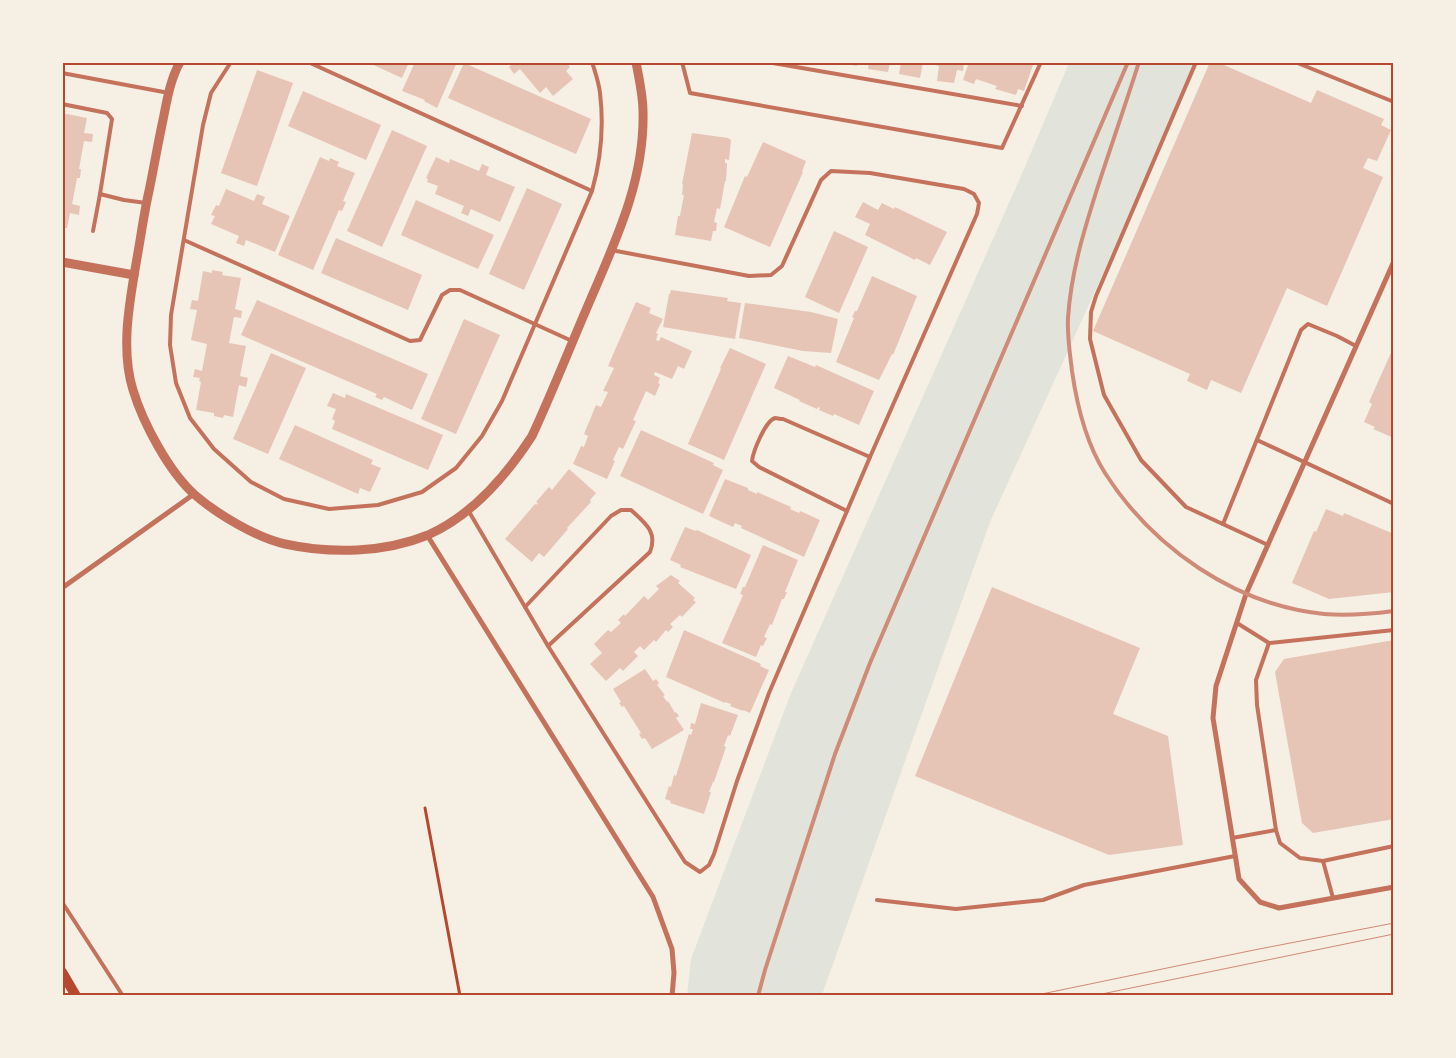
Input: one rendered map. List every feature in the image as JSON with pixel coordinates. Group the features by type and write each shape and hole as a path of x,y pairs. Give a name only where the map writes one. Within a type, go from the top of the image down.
{"main road":[{"path":"62,972 76,996"}],"street":[{"path":"180,62 175,71 169,93 146,202 134,275 128,317 127,351 132,388 147,428 169,464 194,494 215,511 245,528 283,544 331,551 369,549 398,544 427,535 468,510 488,493 507,471 532,436 626,215 640,162 643,110 636,62"},
{"path":"1394,261 1246,594 1216,686 1213,718 1239,879 1260,902 1280,908 1394,888"},
{"path":"62,262 134,275"},
{"path":"62,588 194,494"},
{"path":"427,535 653,898 672,949 674,973 672,996"}],"lane":[{"path":"231,62 211,93 203,125 171,315 170,344 176,383 190,418 214,449 252,482 284,499 329,509 378,505 422,492 456,468 482,436 502,401 592,190 598,169 602,129 600,91 592,62"},
{"path":"308,62 592,190"},
{"path":"682,62 690,93 1002,148 1041,62"},
{"path":"767,62 1022,106"},
{"path":"1196,62 1096,296 1091,312 1090,339 1104,395 1141,460 1186,506 1268,545"},
{"path":"1295,62 1394,102"},
{"path":"62,73 169,93"},
{"path":"62,104 107,114 112,119 93,231"},
{"path":"468,510 548,646 685,862 700,872 709,865 714,854 768,693 977,214 979,203 974,194 964,189 870,173 830,171 821,180 782,266 771,275 749,276 611,250"},
{"path":"100,194 124,200 146,202"},
{"path":"184,240 410,341 420,340 442,295 450,290 460,290 573,341"},
{"path":"1223,524 1301,330 1308,324 1356,346"},
{"path":"847,511 759,467 752,461 753,455 768,423 775,418 783,419 870,457"},
{"path":"1256,440 1305,461 1394,504"},
{"path":"525,607 611,516 621,510 631,510 653,533 653,545 650,552 548,646"},
{"path":"1237,623 1269,643 1394,630"},
{"path":"1269,643 1256,680 1256,688 1276,830 1280,843 1300,858 1324,861 1394,846"},
{"path":"1232,838 1276,830"},
{"path":"877,900 956,909 1043,900 1084,885 1235,856"},
{"path":"1324,861 1333,898"},
{"path":"62,902 123,996"}],"path":[{"path":"425,808 460,996"}],"shaded area":[{"path":"1069,63 1199,63 990,522 822,995 687,996 691,959 791,693 1021,176"}],"building":[{"path":"367,62 409,62 402,78"},
{"path":"415,62 457,62 437,108 425,100 402,91"},
{"path":"514,62 566,62 570,67 566,71 573,79 553,96 546,87 540,93 520,69 514,74 509,67"},
{"path":"840,62 857,62 857,66"},
{"path":"869,62 890,62 888,72 868,69"},
{"path":"901,62 923,62 920,78 899,74"},
{"path":"923,62 964,62 963,71 957,70 954,83 937,81 939,66"},
{"path":"969,62 1034,62 1024,91 1018,89 1016,95 995,89 997,86 976,79 974,84 963,80"},
{"path":"1210,62 1217,62 1311,103 1317,90 1384,119 1381,125 1391,130 1377,161 1368,158 1363,168 1383,177 1327,306 1287,288 1241,393 1211,380 1207,390 1187,381 1190,374 1093,331"},
{"path":"464,63 591,119 576,154 448,98"},
{"path":"257,70 293,83 257,186 221,173"},
{"path":"303,91 381,125 366,160 288,126"},
{"path":"62,113 87,118 84,133 93,134 92,142 84,141 79,169 81,169 80,178 77,178 72,204 80,206 79,215 70,213 67,228 62,228"},
{"path":"392,130 427,146 382,247 347,231"},
{"path":"692,133 731,140 729,160 725,159 725,163 727,163 726,181 720,209 717,208 714,222 717,223 716,231 713,231 711,241 675,235 684,195 682,195 682,184"},
{"path":"763,142 806,161 770,247 724,227 745,176 747,177"},
{"path":"320,157 329,161 330,158 339,162 337,166 355,173 343,201 346,202 342,211 339,210 313,270 278,255"},
{"path":"436,157 449,163 450,159 479,171 482,164 489,167 486,175 515,187 500,222 471,209 468,216 461,213 464,206 435,194 438,186 427,182 428,179 426,178"},
{"path":"527,188 562,204 524,290 489,274"},
{"path":"226,189 254,201 257,194 265,197 262,204 290,216 275,252 246,240 244,246 236,243 239,236 211,224 215,216 211,215 216,205 219,206"},
{"path":"416,200 494,235 478,269 401,235"},
{"path":"863,202 878,210 882,203 894,209 895,207 947,232 930,265 916,258 915,260 865,235 870,224 855,217"},
{"path":"834,231 868,247 839,313 805,297"},
{"path":"336,238 422,275 408,310 321,273"},
{"path":"212,270 223,272 222,275 241,278 235,309 242,311 241,318 234,317 229,343 246,346 240,376 248,378 246,387 239,385 233,417 224,415 223,418 214,416 214,413 196,410 201,382 199,381 200,378 193,377 195,369 202,371 207,344 191,340 197,310 190,309 192,300 198,301 203,271 212,273"},
{"path":"872,276 917,296 893,355 879,380 836,362 854,318 852,317 855,311 857,311"},
{"path":"671,290 728,298 727,301 741,303 735,339 663,327"},
{"path":"257,300 428,374 412,410 384,397 382,400 375,397 377,394 241,335"},
{"path":"636,302 651,308 649,313 663,319 656,333 658,334 656,340 659,341 661,337 692,351 684,369 678,366 672,379 655,372 654,375 660,378 658,383 660,384 655,396 646,391 633,420 636,421 623,449 619,447 607,479 573,464 581,446 584,447 588,436 584,434 596,405 601,407 608,392 603,391 614,368 608,366"},
{"path":"745,303 811,312 838,319 831,353 803,351 739,338"},
{"path":"464,319 500,335 456,434 421,419"},
{"path":"1394,346 1394,438 1373,429 1375,427 1364,422 1372,404 1369,402"},
{"path":"730,348 766,364 724,460 688,444"},
{"path":"271,353 306,368 268,454 233,439"},
{"path":"788,356 815,367 816,365 874,391 859,425 834,414 833,416 819,410 820,408 818,407 817,409 774,388"},
{"path":"333,393 345,398 346,394 443,435 428,470 332,429 335,421 332,419 336,409 327,406"},
{"path":"295,425 373,460 371,464 381,468 370,492 360,488 358,494 279,459"},
{"path":"641,430 714,463 713,465 723,470 703,514 620,476"},
{"path":"569,469 596,493 590,500 591,502 544,557 539,553 532,562 505,539 535,504 538,503 536,502 549,487 552,490"},
{"path":"725,479 791,507 790,509 799,513 800,511 820,520 804,557 741,528 742,526 735,523 733,527 709,516"},
{"path":"1326,509 1343,516 1344,513 1394,534 1394,592 1329,599 1292,583 1314,531 1316,532"},
{"path":"685,527 697,530 751,555 736,589 680,567 681,565 670,560"},
{"path":"763,545 798,560 784,599 782,599 772,625 770,624 764,637 767,638 763,646 761,645 756,657 722,643 743,595 740,594 743,587 745,587"},
{"path":"671,575 680,581 678,583 695,598 693,600 696,602 682,617 680,615 670,624 673,627 668,632 666,630 656,642 654,640 644,650 640,646 634,652 638,656 623,671 620,668 606,681 590,664 602,653 594,644 608,630 611,632 621,623 618,620 624,614 625,616 644,596 648,600 659,589 656,586"},
{"path":"992,587 1140,648 1113,714 1168,736 1183,845 1109,855 915,776"},
{"path":"684,630 761,664 760,666 769,670 750,713 666,677"},
{"path":"1394,640 1394,819 1313,833 1302,823 1275,672 1284,659"},
{"path":"645,669 653,681 656,679 659,683 657,685 665,695 663,696 667,702 679,716 676,718 684,730 652,749 645,738 642,739 639,734 641,733 624,706 622,707 619,703 621,702 613,689"},
{"path":"701,703 738,715 724,746 726,747 709,792 711,792 704,814 670,803 671,801 665,799 674,775 676,776 689,734 691,735 693,729 690,729 691,723 695,724"}],"tram line":[{"path":"1032,996 1394,923"},
{"path":"1092,996 1394,934"}],"railway":[{"path":"758,996 835,754 870,663 1128,62"},
{"path":"1139,62 1084,233 1075,266 1068,318 1072,371 1077,397 1088,437 1098,461 1125,500 1147,525 1172,548 1199,568 1228,585 1259,599 1291,608 1324,614 1341,615 1394,611"}]}
